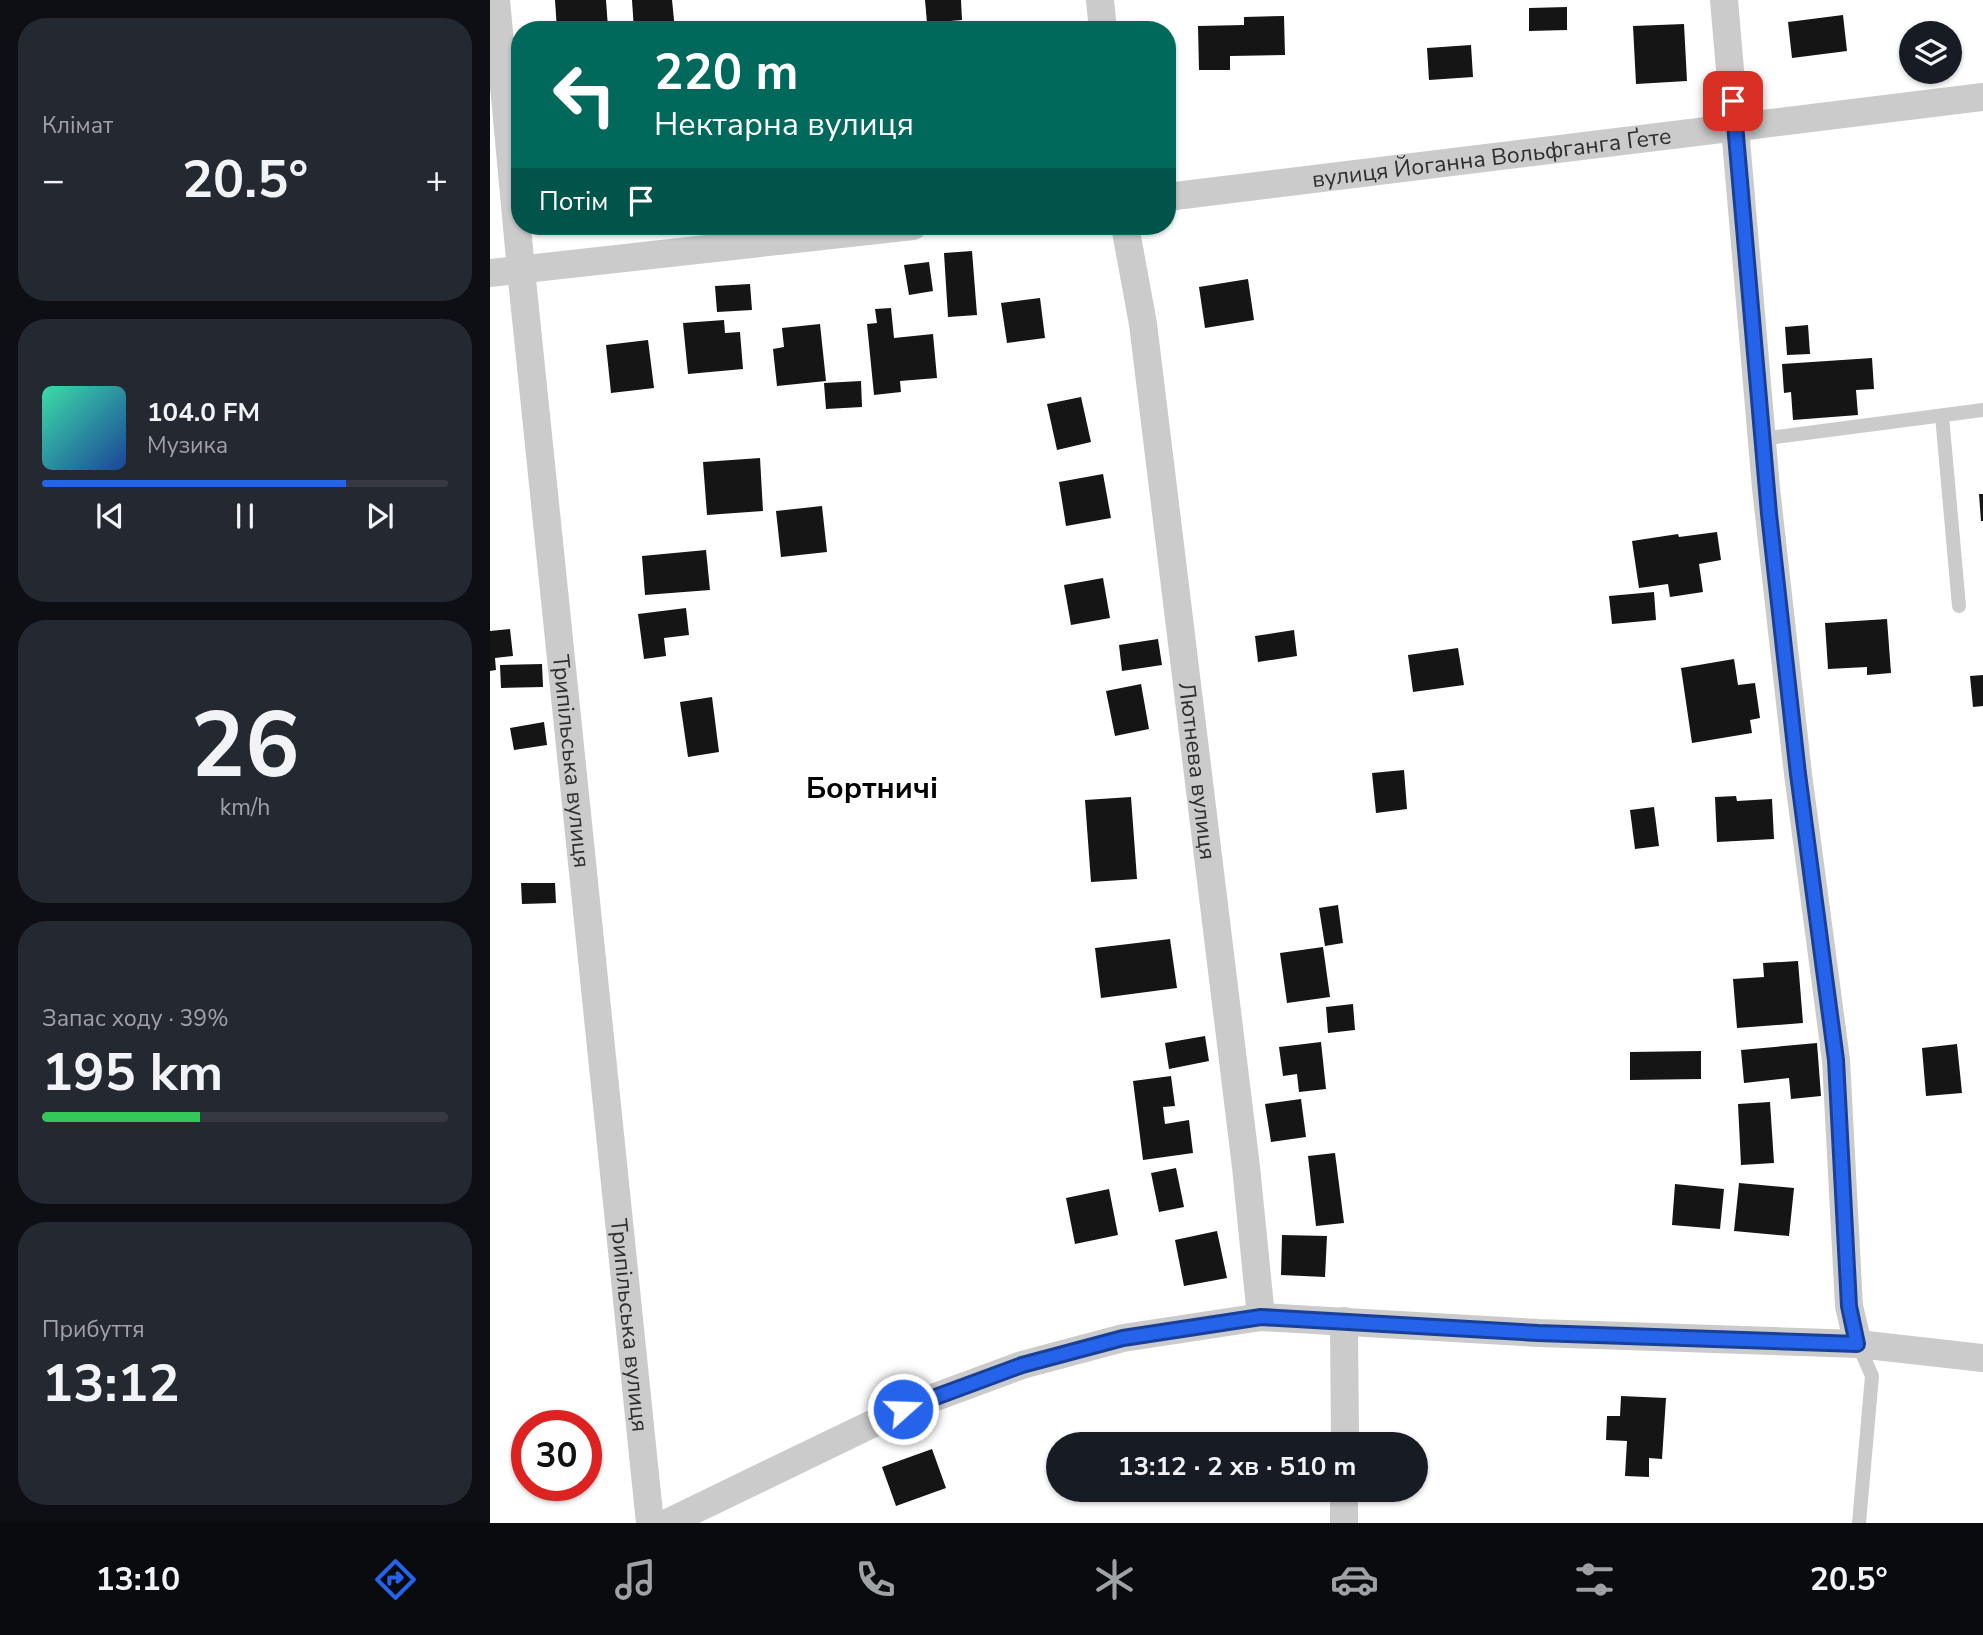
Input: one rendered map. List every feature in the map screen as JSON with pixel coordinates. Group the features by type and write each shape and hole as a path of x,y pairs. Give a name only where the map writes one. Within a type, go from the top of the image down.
{"street":[{"name":"Трипільська вулиця","path":"495,0 511,166"},
{"path":"1100,0 1102,21"},
{"path":"1724,0 1761,439 1798,774 1836,1060 1849,1306 1857,1344"},
{"name":"вулиця Йоганна Вольфганга Ґете","path":"1176,196 1983,97"},
{"name":"Трипільська вулиця","path":"518,235 650,1523"},
{"path":"490,273 833,235"},
{"name":"Лютнева вулиця","path":"1127,235 1144,338 1244,1154 1261,1317"},
{"path":"667,1523 903,1409 1022,1365 1123,1338 1261,1317 1538,1333 1857,1344 1983,1358"},
{"path":"1344,1321 1345,1432"},
{"path":"1344,1502 1344,1523"}],"lane":[{"path":"1761,439 1983,410"},
{"path":"1942,416 1959,606"},
{"path":"1857,1344 1872,1376 1859,1523"}],"building":[{"path":"555,0 606,0 608,21 556,21"},
{"path":"632,0 672,0 674,21 633,21"},
{"path":"925,0 961,0 962,20 927,21"},
{"path":"1567,7 1567,30 1529,31 1529,8"},
{"path":"1843,15 1847,51 1792,58 1788,22"},
{"path":"1284,16 1285,55 1230,56 1230,70 1199,70 1198,26 1244,25 1244,17"},
{"path":"1684,24 1687,81 1636,84 1633,26"},
{"path":"1471,45 1473,77 1429,80 1427,48"},
{"path":"972,251 977,315 948,317 944,253"},
{"path":"929,262 933,291 909,295 904,265"},
{"path":"1248,279 1254,320 1205,328 1199,287"},
{"path":"750,284 752,310 717,312 715,286"},
{"path":"1040,298 1045,338 1007,343 1001,303"},
{"path":"891,308 894,338 933,334 937,378 900,381 901,392 874,395 867,324 877,323 875,309"},
{"path":"724,320 725,333 740,332 743,369 688,374 683,323"},
{"path":"820,324 826,381 777,386 773,349 784,347 782,328"},
{"path":"1808,325 1810,354 1787,355 1785,327"},
{"path":"648,340 654,388 611,393 606,345"},
{"path":"1872,358 1874,389 1856,390 1858,415 1793,420 1791,392 1784,393 1782,364"},
{"path":"861,381 862,407 826,409 824,383"},
{"path":"1081,397 1091,442 1057,450 1047,404"},
{"path":"760,458 763,511 707,515 703,462"},
{"path":"1103,474 1111,518 1066,526 1059,482"},
{"path":"1979,494 1983,494 1983,521 1981,521"},
{"path":"822,506 827,552 781,557 776,511"},
{"path":"1717,532 1721,560 1699,564 1703,592 1670,597 1668,584 1639,588 1632,541 1678,534 1679,537"},
{"path":"706,550 710,590 645,595 642,556"},
{"path":"1103,578 1110,618 1071,625 1064,585"},
{"path":"1654,592 1656,620 1612,624 1609,596"},
{"path":"686,608 689,635 664,638 666,656 644,659 638,614"},
{"path":"1887,619 1891,673 1867,675 1867,667 1828,669 1825,623"},
{"path":"510,629 513,656 495,658 496,670 490,671 490,631"},
{"path":"1294,630 1297,656 1258,662 1255,636"},
{"path":"1158,639 1162,665 1122,671 1119,645"},
{"path":"1458,648 1464,685 1413,692 1408,655"},
{"path":"1734,659 1738,685 1755,683 1760,718 1750,720 1752,733 1692,743 1681,668"},
{"path":"542,664 543,687 501,688 500,665"},
{"path":"1983,675 1983,706 1973,707 1970,676"},
{"path":"1141,684 1149,729 1115,736 1106,691"},
{"path":"712,697 719,752 688,757 680,702"},
{"path":"544,722 547,745 514,750 510,728"},
{"path":"1404,770 1407,809 1376,813 1372,773"},
{"path":"1736,796 1737,801 1772,799 1774,839 1717,842 1715,797"},
{"path":"1131,797 1137,879 1091,882 1085,800"},
{"path":"1654,807 1659,846 1635,849 1630,810"},
{"path":"521,883 555,883 556,903 522,904"},
{"path":"1338,905 1343,943 1325,946 1319,908"},
{"path":"1170,939 1177,988 1101,998 1095,948"},
{"path":"1323,947 1330,997 1287,1003 1280,953"},
{"path":"1798,961 1803,1023 1737,1028 1733,979 1764,977 1763,963"},
{"path":"1353,1004 1355,1030 1328,1033 1326,1007"},
{"path":"1205,1036 1209,1061 1169,1069 1165,1043"},
{"path":"1321,1042 1326,1089 1299,1092 1297,1074 1283,1076 1279,1047"},
{"path":"1817,1043 1821,1096 1791,1099 1789,1078 1744,1083 1741,1050"},
{"path":"1957,1044 1962,1093 1926,1096 1922,1048"},
{"path":"1701,1051 1701,1079 1630,1080 1630,1052"},
{"path":"1171,1076 1175,1106 1163,1107 1165,1124 1189,1120 1193,1153 1143,1160 1133,1081"},
{"path":"1301,1099 1306,1137 1271,1142 1265,1104"},
{"path":"1770,1102 1774,1163 1741,1165 1738,1104"},
{"path":"1335,1153 1344,1223 1316,1226 1308,1156"},
{"path":"1176,1168 1184,1207 1159,1212 1151,1173"},
{"path":"1739,1183 1794,1188 1789,1236 1734,1231"},
{"path":"1675,1184 1724,1189 1720,1229 1672,1225"},
{"path":"1109,1189 1118,1235 1075,1244 1066,1198"},
{"path":"1217,1231 1227,1278 1184,1286 1175,1240"},
{"path":"1282,1235 1327,1236 1325,1277 1281,1275"},
{"path":"1621,1396 1666,1398 1662,1459 1649,1458 1649,1477 1625,1476 1627,1441 1606,1440 1607,1416 1620,1416"},
{"path":"932,1449 946,1488 896,1506 882,1467"}],"district":[{"name":"Бортничі","path":"872,788"}],"route":[{"path":"903,1409 1022,1365 1123,1338 1261,1317 1538,1333 1857,1344 1849,1306 1836,1060 1798,774 1769,514 1733,101"}]}
